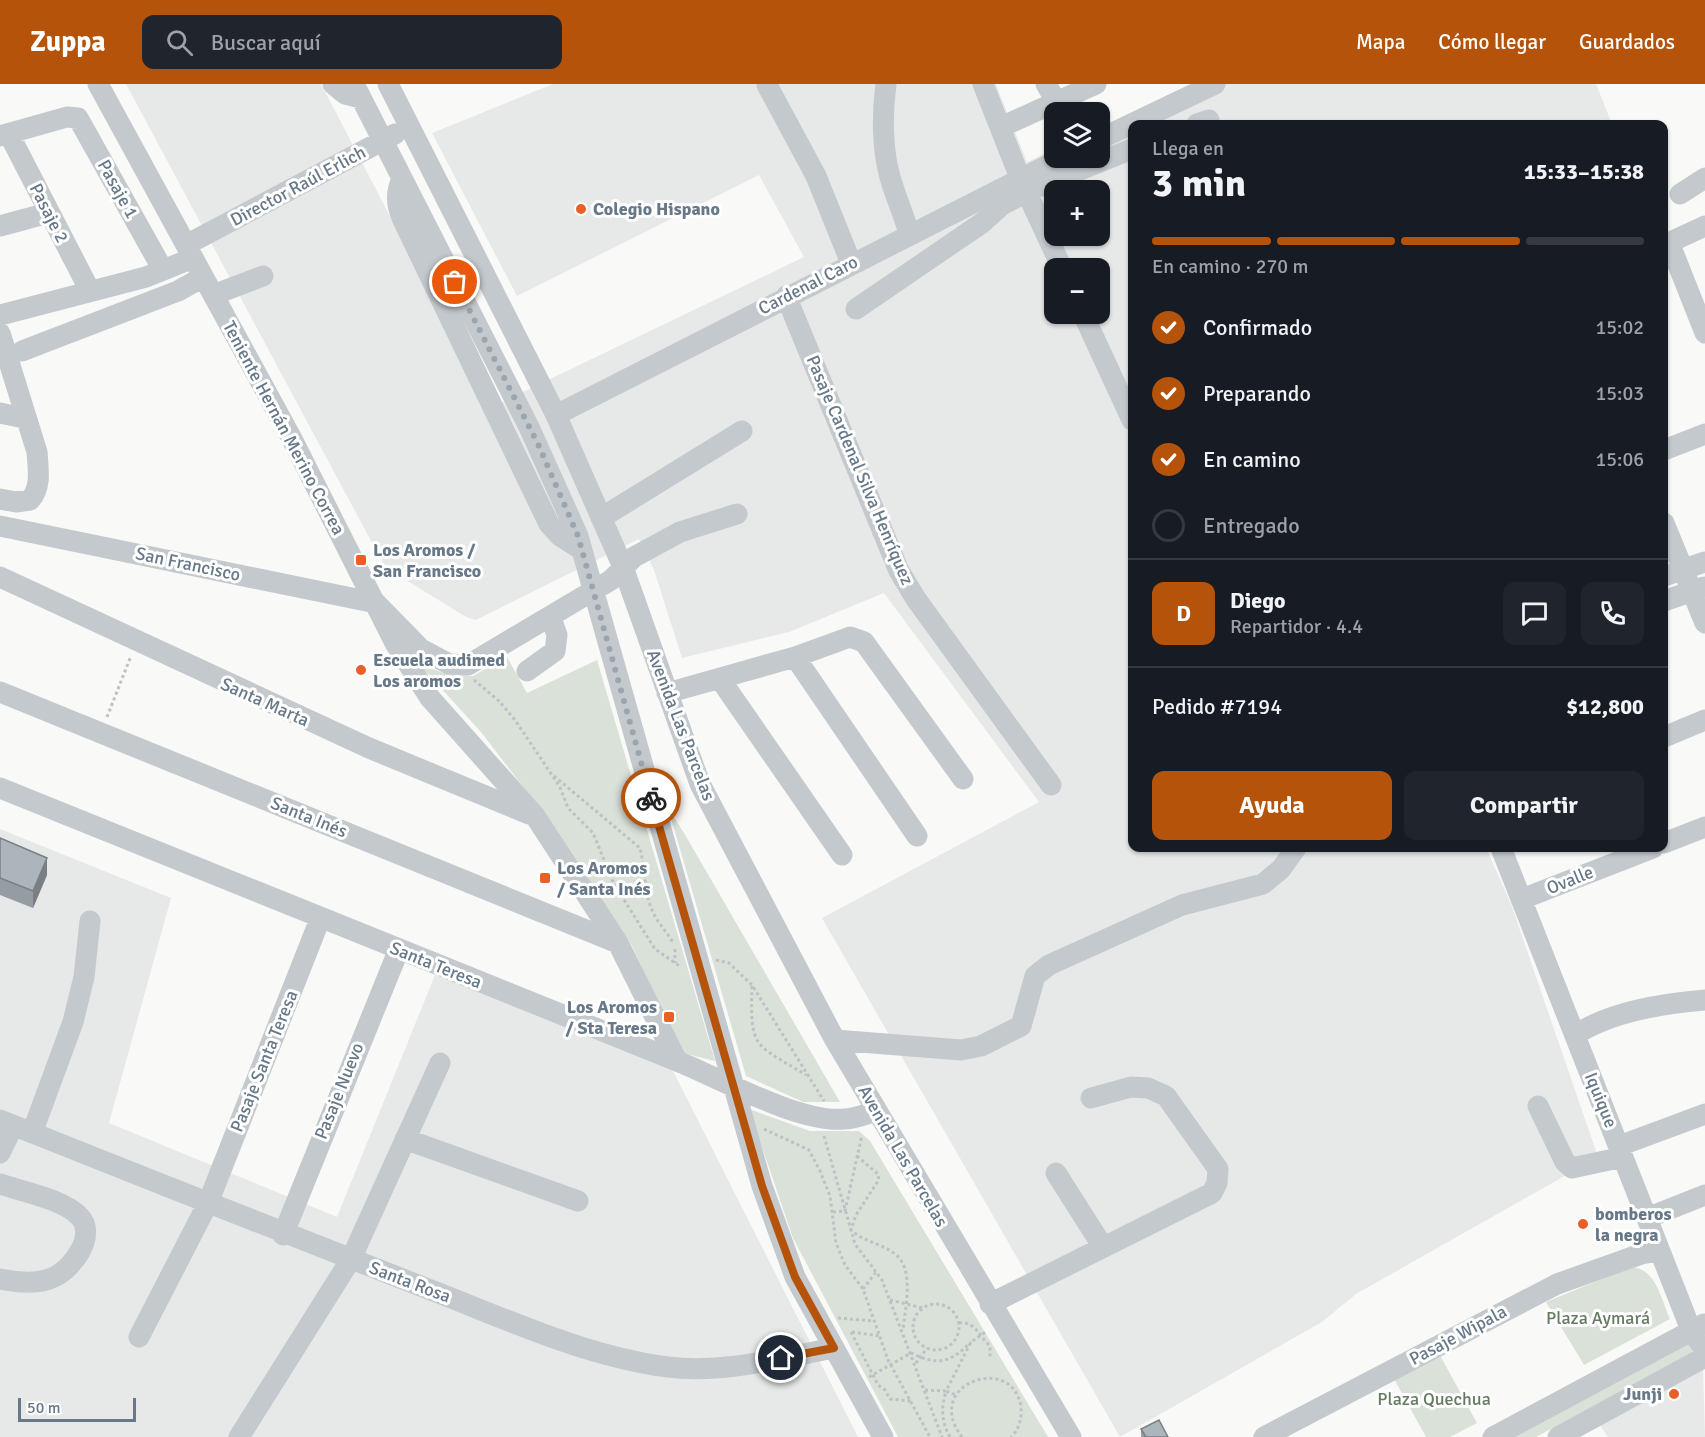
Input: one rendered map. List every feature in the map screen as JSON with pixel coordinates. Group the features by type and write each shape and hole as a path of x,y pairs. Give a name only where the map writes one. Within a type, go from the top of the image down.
{"street":[{"name":"Teniente Hernán Merino Correa","path":"98,84 292,439 395,643 430,698 535,816 618,943 677,1061"},
{"path":"333,84 345,94 357,91 539,448 582,550 703,959 732,1084 762,1186 795,1277 825,1331 864,1380 883,1437"},
{"name":"Avenida Las Parcelas","path":"388,84 556,415 623,567 700,784 835,1040 870,1118 990,1304 1071,1437"},
{"path":"886,84 885,155 890,178 903,208 909,234"},
{"path":"983,84 1023,185 1057,258"},
{"path":"1046,84 1056,102"},
{"path":"1059,102 1096,84"},
{"path":"1141,120 1215,84"},
{"path":"767,85 816,176 851,263"},
{"path":"1001,127 1044,109"},
{"name":"Pasaje 1","path":"5,135 67,117 78,118 163,270"},
{"name":"Director Raúl Erlich","path":"199,269 383,140 409,126"},
{"path":"1110,135 1128,126"},
{"name":"Pasaje 2","path":"5,135 90,291"},
{"path":"856,309 982,223 1023,185 1128,150"},
{"name":"Cardenal Caro","path":"556,415 909,234 1023,185 1048,168"},
{"path":"1680,194 1705,178"},
{"path":"0,226 48,213"},
{"path":"1668,242 1705,226"},
{"path":"1668,248 1705,333"},
{"path":"22,351 178,291 199,269"},
{"path":"0,315 163,270 199,269 263,276"},
{"name":"Pasaje Cardenal Silva Henríquez","path":"786,296 899,571 1051,785"},
{"path":"1088,324 1128,405"},
{"path":"0,333 24,418 37,452 38,485 30,500 15,502 0,499"},
{"path":"0,412 24,418"},
{"path":"601,518 742,430"},
{"path":"1668,448 1705,434"},
{"path":"376,603 421,649 449,664 468,665 595,590 610,580 633,557 680,532 737,514"},
{"name":"San Francisco","path":"0,526 376,603"},
{"path":"1668,545 1673,573 1699,589 1705,623"},
{"path":"1673,573 1705,562"},
{"name":"Santa Marta","path":"0,577 369,748 535,816"},
{"path":"1668,600 1699,589"},
{"path":"527,671 555,651 557,635 551,618"},
{"path":"667,693 795,657 837,639 850,637 864,642 963,779"},
{"path":"795,657 917,836"},
{"path":"720,679 843,855"},
{"name":"Santa Inés","path":"0,692 618,943"},
{"path":"1668,735 1705,720"},
{"name":"Santa Teresa","path":"0,788 320,919 677,1061 778,1105 829,1118 870,1118"},
{"path":"1668,841 1705,827"},
{"path":"835,1040 962,1050 981,1046 1021,1026 1035,976 1049,965 1182,905 1263,884 1281,869 1293,852"},
{"name":"Iquique","path":"1503,852 1660,1251 1698,1327 1705,1350"},
{"name":"Ovalle","path":"1522,899 1643,852"},
{"name":"Pasaje Santa Teresa","path":"139,1337 208,1203 320,919"},
{"path":"0,1153 73,1022 84,977 90,921"},
{"name":"Pasaje Nuevo","path":"283,1235 399,950"},
{"path":"1575,1035 1586,1028 1642,1010 1705,1000"},
{"path":"239,1437 351,1259 440,1063"},
{"path":"990,1304 1212,1193 1217,1183 1218,1169 1166,1096 1148,1088 1131,1087 1090,1098"},
{"path":"1538,1106 1565,1162 1572,1168 1621,1152 1705,1114"},
{"name":"Santa Rosa","path":"15,1126 283,1235 533,1329 623,1359 670,1368 723,1369 825,1331"},
{"path":"405,1140 578,1201"},
{"path":"1056,1173 1103,1247"},
{"path":"0,1184 67,1206 82,1218 86,1231 82,1248 74,1260 56,1277 37,1282 0,1279"},
{"path":"1647,1218 1705,1195"},
{"name":"Pasaje Wipala","path":"1264,1437 1557,1284 1622,1260 1660,1251"},
{"path":"1493,1437 1698,1327"},
{"path":"1558,1437 1705,1357"}],"path":[{"path":"100,733 136,642"},
{"path":"468,665 481,688 499,701 515,720 550,773 568,808 593,833 614,885 655,949 675,964 703,959 729,963 752,985 807,1076 822,1095 829,1118 824,1139 855,1244 876,1272 890,1300 916,1363 942,1437"},
{"path":"550,773 640,848 650,908 675,946 675,964"},
{"path":"703,959 719,972"},
{"path":"752,985 751,1026 759,1046 807,1076"},
{"path":"845,1210 857,1156 870,1118"},
{"path":"758,1121 764,1129 809,1150 820,1171 833,1212 839,1250 845,1265 863,1289 890,1364 930,1437"},
{"path":"851,1230 856,1215 878,1181 875,1169 861,1162 857,1156"},
{"path":"833,1212 845,1210"},
{"path":"851,1230 862,1240 897,1254 903,1265 906,1278 903,1330"},
{"path":"863,1289 876,1272"},
{"path":"890,1300 906,1302 923,1308"},
{"path":"936,1304 944,1305 956,1315 959,1323 956,1338 951,1344 936,1350 927,1348 915,1336 914,1319 923,1308 936,1304"},
{"path":"825,1331 875,1321"},
{"path":"959,1323 967,1322 974,1326 979,1336 990,1346 990,1359"},
{"path":"825,1331 880,1336"},
{"path":"851,1332 864,1380 890,1399 911,1401"},
{"path":"907,1341 915,1336"},
{"path":"912,1353 933,1362 951,1358 979,1336"},
{"path":"950,1437 942,1416 946,1390 971,1342"},
{"path":"916,1363 922,1358 927,1348"},
{"path":"864,1380 912,1353"},
{"path":"962,1437 952,1418 957,1395 975,1380 997,1379 1007,1384 1020,1402 1022,1413 1020,1424 1011,1437"},
{"path":"925,1390 946,1390 957,1395"}],"shaded area":[{"path":"126,84 321,84 490,408 804,257 759,175 517,296 432,133 553,84 996,84 1027,162 1044,154 1044,168 1110,168 1110,123 1191,84 1596,84 1610,120 1128,120 1128,852 1488,852 1511,904 1598,1157 1356,1294 1322,1322 1120,1437 822,918 1039,802 884,593 789,632 682,658 654,570 639,539 476,620 466,617 385,567"},
{"path":"0,829 171,898 109,1123 337,1217 435,975 670,1065 858,1437 0,1437"},
{"name":"Junji","path":"1703,1364 1705,1437 1608,1437 1596,1419"}],"green space":[{"path":"507,657 527,693 597,660 715,1061 682,1053 631,944 544,814 481,732 418,663 443,673 473,676"},
{"path":"668,808 840,1102 803,1102 746,1076"},
{"path":"749,1109 810,1131 859,1131 870,1141 1048,1437 898,1437 793,1238"},
{"name":"Plaza Aymará","path":"1631,1267 1646,1273 1652,1279 1670,1319 1584,1365 1546,1302"},
{"path":"1693,1333 1705,1346 1536,1437 1504,1437"},
{"name":"Plaza Quechua","path":"1437,1350 1477,1423 1450,1437 1426,1437 1392,1375"}],"building":[{"path":"0,838 47,858 33,891 0,878"},
{"path":"1159,1420 1168,1437 1146,1437 1141,1429"}],"way so far":[{"path":"455,282 538,444 578,536 595,590 651,798"}],"place":[{"name":"Colegio Hispano","path":"581,209"},
{"name":"Los Aromos / San Francisco","path":"361,560"},
{"name":"Escuela audimed Los aromos","path":"361,670"},
{"name":"Los Aromos / Santa Inés","path":"545,878"},
{"name":"Los Aromos / Sta Teresa","path":"669,1017"},
{"name":"bomberos la negra","path":"1583,1224"},
{"name":"Junji","path":"1674,1394"}],"route":[{"path":"651,798 762,1186 795,1277 834,1348 781,1358"}]}
